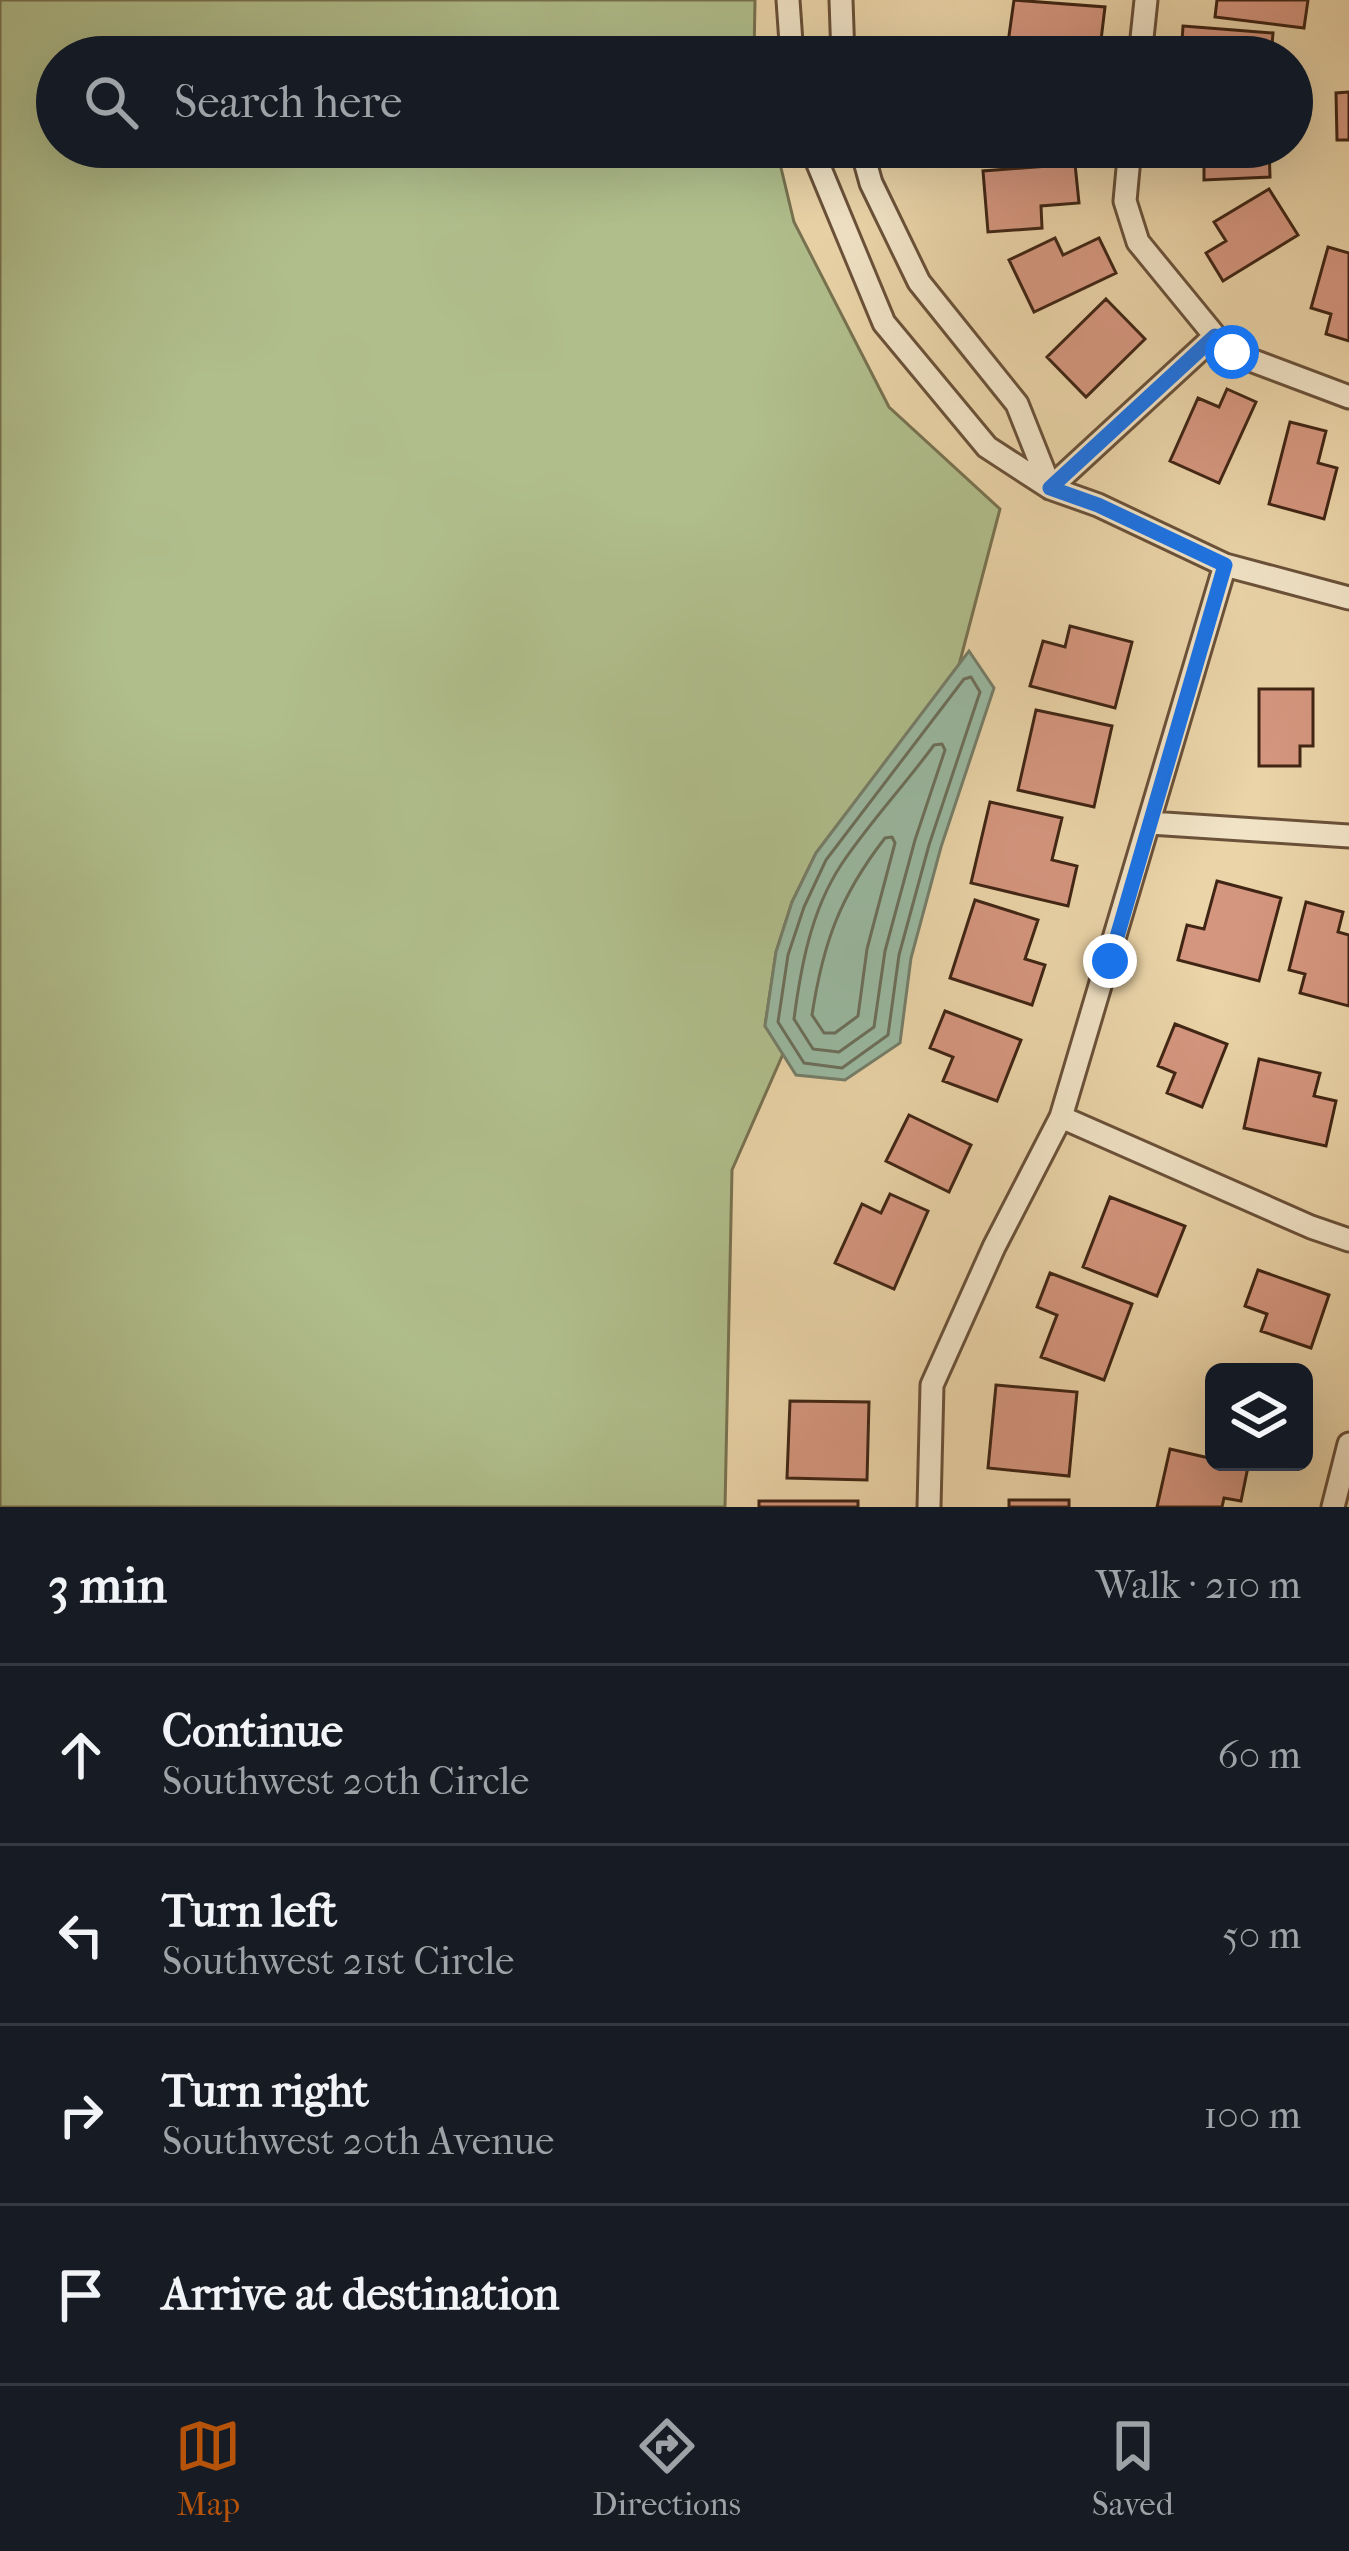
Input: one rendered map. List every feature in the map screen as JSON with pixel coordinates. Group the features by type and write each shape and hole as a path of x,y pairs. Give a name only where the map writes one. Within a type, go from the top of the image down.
{"street":[{"path":"788,0 791,36"},
{"path":"841,0 842,36"},
{"path":"1142,36 1146,0"},
{"path":"821,168 884,323 987,447 1050,488 1098,505 1225,565 1349,598"},
{"path":"867,168 919,282 1017,404 1050,488"},
{"path":"1128,168 1125,201 1138,242 1215,336 1232,352 1349,397"},
{"path":"1050,488 1215,336"},
{"path":"929,1507 932,1385 1060,1117 1225,565"},
{"path":"1150,823 1349,836"},
{"path":"1060,1117 1349,1240"},
{"path":"1333,1507 1349,1444"}],"shaded area":[{"path":"0,0 755,0 754,36 36,36 36,168 781,168 794,222 889,407 1000,509 959,665 816,853 792,902 776,952 765,1026 783,1054 732,1170 725,1507 0,1507"}],"water":[{"path":"969,651 994,688 941,847 911,958 900,1043 845,1080 796,1075 765,1026 776,952 792,902 816,853"}],"building":[{"path":"1014,0 1105,7 1102,36 1009,36"},
{"path":"1217,0 1308,0 1304,28 1215,17"},
{"path":"1183,26 1273,33 1273,36 1182,36"},
{"path":"1349,92 1349,140 1337,140 1336,93"},
{"path":"1075,168 1079,203 1041,206 1042,228 988,232 983,171"},
{"path":"1204,168 1270,168 1270,177 1204,180"},
{"path":"1269,189 1298,235 1223,281 1206,253 1226,241 1214,222"},
{"path":"1055,238 1063,255 1099,238 1116,273 1034,312 1009,260"},
{"path":"1328,247 1349,253 1349,341 1326,334 1331,314 1311,308"},
{"path":"1106,299 1145,339 1086,397 1047,357"},
{"path":"1227,389 1256,402 1219,483 1170,461 1198,398 1219,407"},
{"path":"1290,422 1326,431 1318,463 1337,468 1324,519 1269,504"},
{"path":"1070,626 1132,642 1115,708 1030,686 1043,641 1065,647"},
{"path":"1259,689 1313,689 1313,746 1300,746 1300,766 1259,766"},
{"path":"1036,710 1112,726 1094,807 1018,790"},
{"path":"990,802 1062,818 1052,860 1077,866 1068,906 971,883"},
{"path":"1217,881 1281,898 1259,981 1178,960 1187,925 1204,929"},
{"path":"975,900 1038,920 1025,959 1045,965 1032,1005 950,978"},
{"path":"1306,902 1343,912 1338,932 1349,935 1349,1006 1300,993 1305,974 1289,970"},
{"path":"945,1011 1021,1040 997,1101 943,1081 953,1057 930,1048"},
{"path":"1175,1024 1227,1044 1202,1107 1167,1093 1175,1073 1158,1066"},
{"path":"1259,1059 1320,1073 1314,1096 1336,1101 1326,1146 1244,1128"},
{"path":"909,1115 971,1145 949,1192 886,1161"},
{"path":"890,1194 928,1211 894,1289 835,1263 862,1204 881,1213"},
{"path":"1110,1197 1185,1226 1157,1296 1083,1267"},
{"path":"1258,1270 1329,1295 1311,1348 1261,1331 1267,1314 1245,1306"},
{"path":"1050,1273 1132,1304 1104,1380 1041,1357 1057,1315 1037,1307"},
{"path":"996,1385 1077,1392 1069,1476 988,1468"},
{"path":"790,1401 869,1402 867,1480 787,1478"},
{"path":"1170,1449 1205,1457 1205,1471 1247,1471 1241,1501 1224,1498 1222,1507 1157,1507"},
{"path":"1009,1500 1069,1500 1069,1507 1009,1507"},
{"path":"759,1501 858,1501 858,1507 759,1507"}],"route":[{"path":"1110,961 1225,565 1098,505 1050,488 1215,336 1232,352"}]}
